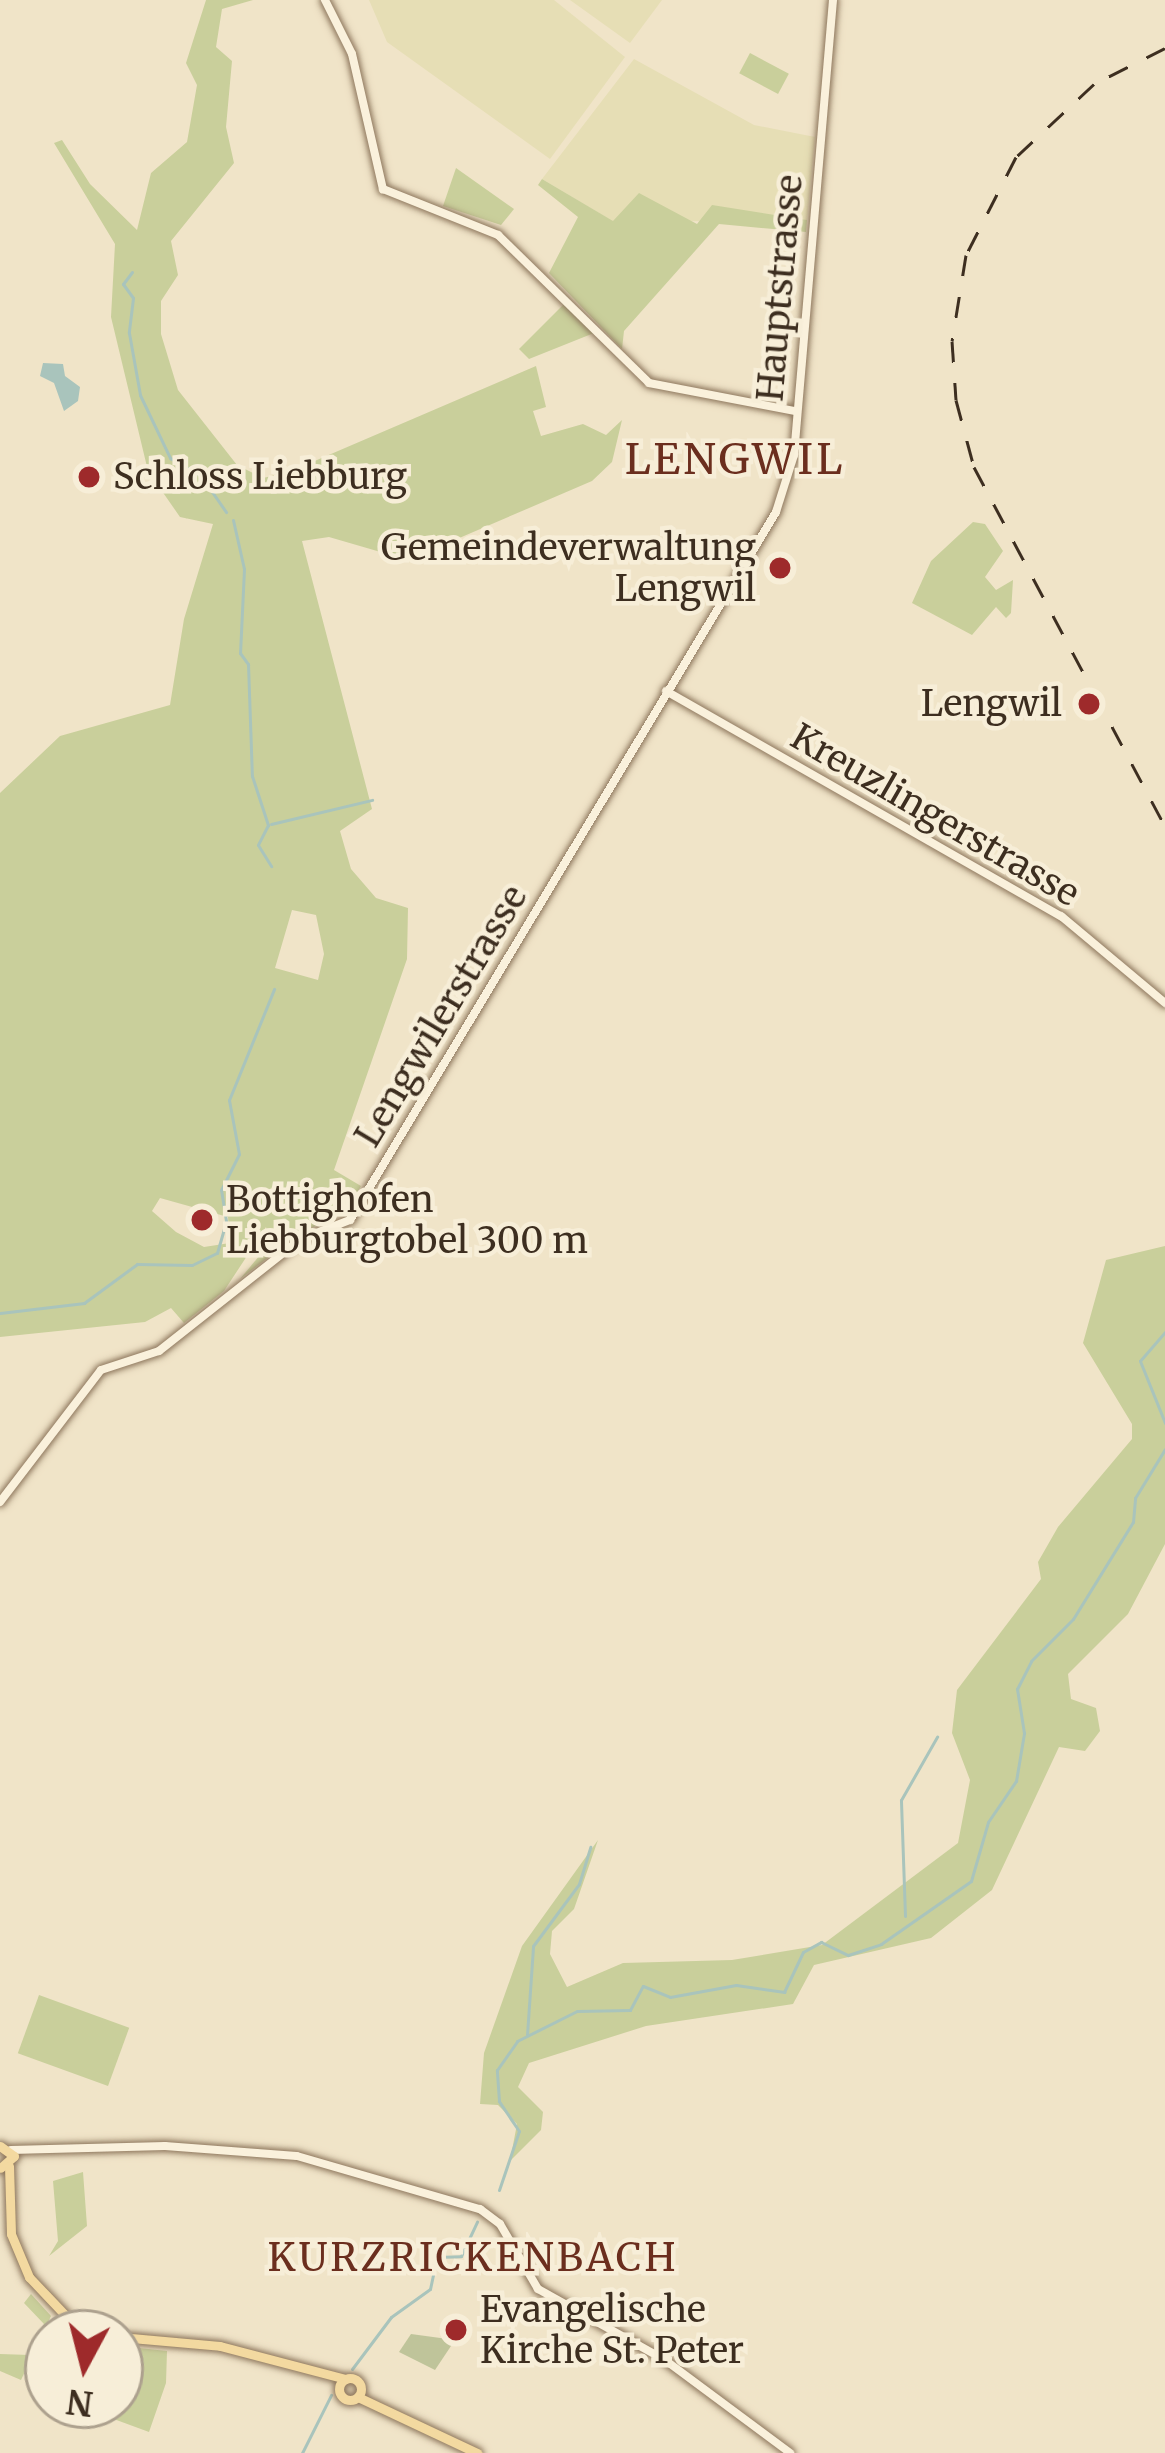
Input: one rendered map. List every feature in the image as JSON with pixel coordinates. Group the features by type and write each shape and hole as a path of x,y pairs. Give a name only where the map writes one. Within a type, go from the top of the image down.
{"main road":[{"path":"6,2160 4,2193 28,2277 59,2309"},
{"path":"144,2339 220,2346 346,2379 360,2393 477,2453"},
{"path":"308,2370 346,2400 360,2393"},
{"path":"339,2390 346,2379"}],"street":[{"path":"325,0 350,50 383,189 498,235 649,383 795,411"},
{"name":"Hauptstrasse","path":"666,691 780,504 795,411 833,0"},
{"name":"Kreuzlingerstrasse","path":"666,691 1052,911 1165,1003"},
{"name":"Lengwilerstrasse","path":"0,1502 100,1370 159,1351 302,1240 350,1220 666,691"},
{"path":"6,2160 44,2151 165,2146 297,2156 480,2209 500,2224 538,2288 665,2360 790,2453"}],"shaded area":[{"path":"369,0 554,0 625,57 550,159 387,42"},
{"path":"570,0 662,0 630,43"},
{"path":"634,59 754,125 815,137 807,220 614,222 542,179"}],"green space":[{"path":"206,0 253,0 222,9 216,47 232,61 226,127 234,163 171,241 178,275 161,301 161,334 178,390 237,465 263,478 289,472 536,366 546,407 533,411 541,436 583,424 606,435 622,420 612,462 592,481 408,560 329,537 302,541 372,809 340,831 351,869 376,898 408,908 407,959 334,1170 361,1186 347,1211 299,1234 240,1279 270,1243 266,1227 224,1291 184,1323 171,1308 145,1322 0,1337 0,793 60,736 170,705 184,619 213,524 180,517 148,471 111,317 115,244 54,143 62,140 90,184 137,230 151,173 187,142 197,85 186,63","holes":["292,910 316,915 324,954 318,980 275,968","160,1198 228,1217 230,1243 204,1247 176,1232 152,1211"]},
{"path":"750,53 789,74 778,94 739,73"},
{"path":"456,168 514,209 501,225 443,206"},
{"path":"542,179 613,221 639,193 697,224 712,205 807,220 806,232 719,224 624,331 622,349 549,273 578,217 538,185"},
{"path":"567,301 594,333 529,359 519,349"},
{"path":"973,522 985,524 1003,551 985,577 996,590 1013,580 1011,613 1006,618 996,607 972,635 912,603 931,561"},
{"path":"1165,1246 1165,1544 1128,1614 1068,1674 1071,1699 1096,1708 1100,1731 1085,1751 1059,1747 992,1890 931,1938 814,1965 793,2004 646,2026 529,2063 518,2087 543,2112 541,2130 510,2161 517,2124 498,2105 480,2104 484,2053 522,1946 598,1840 574,1909 552,1931 550,1954 567,1987 623,1963 732,1960 822,1945 958,1843 970,1780 952,1733 957,1690 1041,1579 1038,1562 1058,1527 1132,1439 1132,1424 1083,1343 1106,1260"},
{"path":"39,1995 129,2028 108,2086 18,2053"},
{"path":"83,2172 87,2226 49,2256 58,2241 53,2181"},
{"path":"31,2294 45,2309 30,2309 24,2303"},
{"path":"411,2334 455,2340 435,2370 399,2352"},
{"path":"144,2349 167,2351 166,2383 149,2432 141,2429"},
{"path":"0,2354 24,2355 21,2380 0,2371"}],"water":[{"path":"43,363 63,364 65,376 80,387 78,401 64,411 54,383 40,376"}],"waterway":[{"path":"132,272 123,284 133,298 129,333 140,395 170,458 201,476 226,512"},
{"path":"233,520 244,569 240,653 248,664 252,776 268,825 258,845 271,866"},
{"path":"271,824 372,800"},
{"path":"0,1313 84,1303 137,1264 192,1265 217,1253 226,1221 221,1190 239,1154 229,1100 274,989"},
{"path":"1165,1332 1140,1361 1165,1423"},
{"path":"499,2190 519,2131 499,2101 497,2070 517,2041 577,2011 630,2010 643,1986 670,1997 736,1985 784,1992 803,1952 821,1942 848,1955 881,1944 971,1881 988,1822 1016,1781 1024,1733 1017,1689 1031,1661 1073,1619 1133,1522 1135,1498 1165,1449"},
{"path":"905,1916 901,1800 937,1737"},
{"path":"527,2035 533,1946 579,1884 590,1847"},
{"path":"352,2369 391,2317 430,2289 437,2257 461,2256 477,2221"},
{"path":"302,2453 331,2395"}],"railway":[{"path":"1165,48 1094,84 1016,157 966,255 952,341 956,400 974,467 1165,826"}],"place":[{"name":"Schloss Liebburg","path":"89,477"},
{"name":"Gemeindeverwaltung Lengwil","path":"780,568"},
{"name":"Lengwil","path":"1089,704"},
{"name":"Bottighofen Liebburgtobel 300 m","path":"202,1220"},
{"name":"Evangelische Kirche St. Peter","path":"456,2330"}],"district":[{"name":"LENGWIL","path":"735,459"},
{"name":"KURZRICKENBACH","path":"473,2258"}]}
